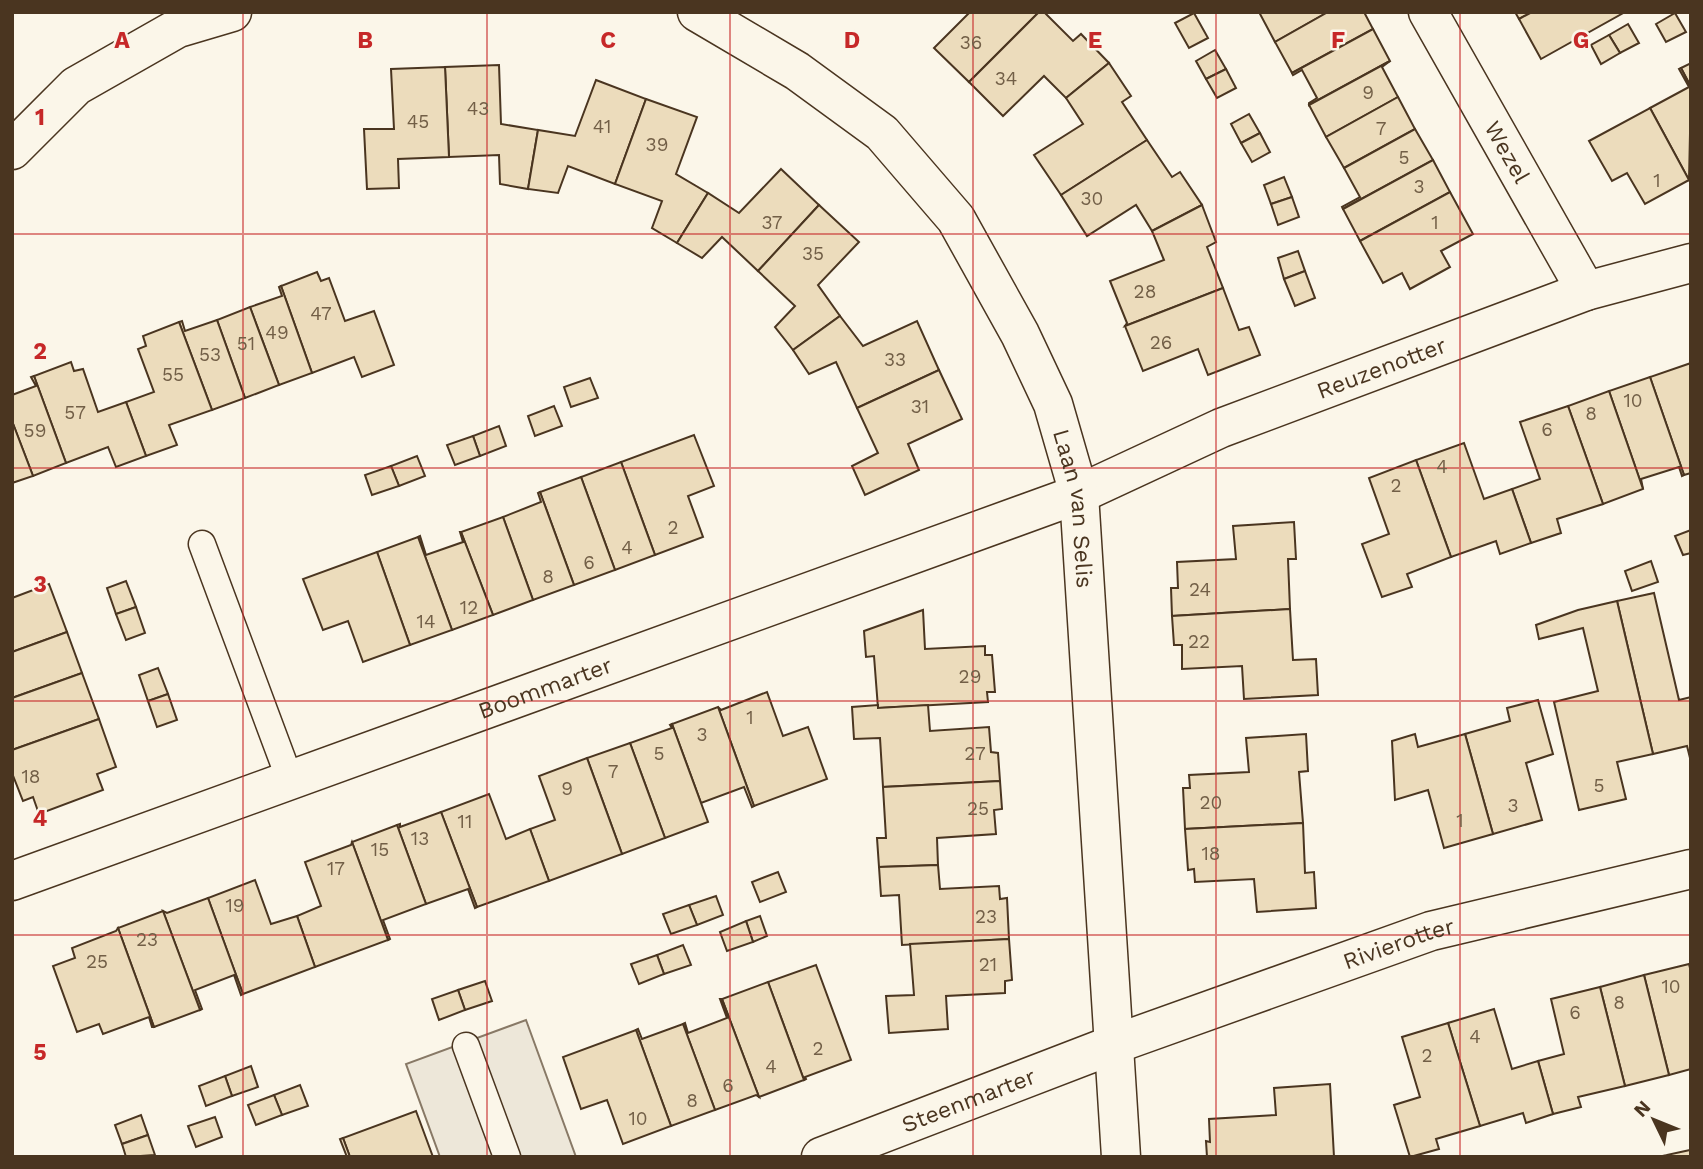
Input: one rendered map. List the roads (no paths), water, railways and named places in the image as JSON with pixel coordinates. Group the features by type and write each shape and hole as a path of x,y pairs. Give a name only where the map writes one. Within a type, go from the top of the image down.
{"street":[{"path":"12,150 76,86 174,20 232,12"},
{"name":"Wezel","path":"1428,12 1586,291"},
{"name":"Laan van Selis","path":"706,14 797,71 882,133 956,219 1020,334 1053,404 1079,494 1121,1157"},
{"name":"Reuzenotter","path":"1079,494 1221,428 1586,291 1691,263"},
{"name":"Boommarter","path":"12,881 1079,494"},
{"name":"Rivierotter","path":"1115,1044 1431,932 1691,869"},
{"name":"Steenmarter","path":"821,1157 1115,1044"}],"lane":[{"path":"202,544 290,780"},
{"path":"466,1046 507,1157"}]}
